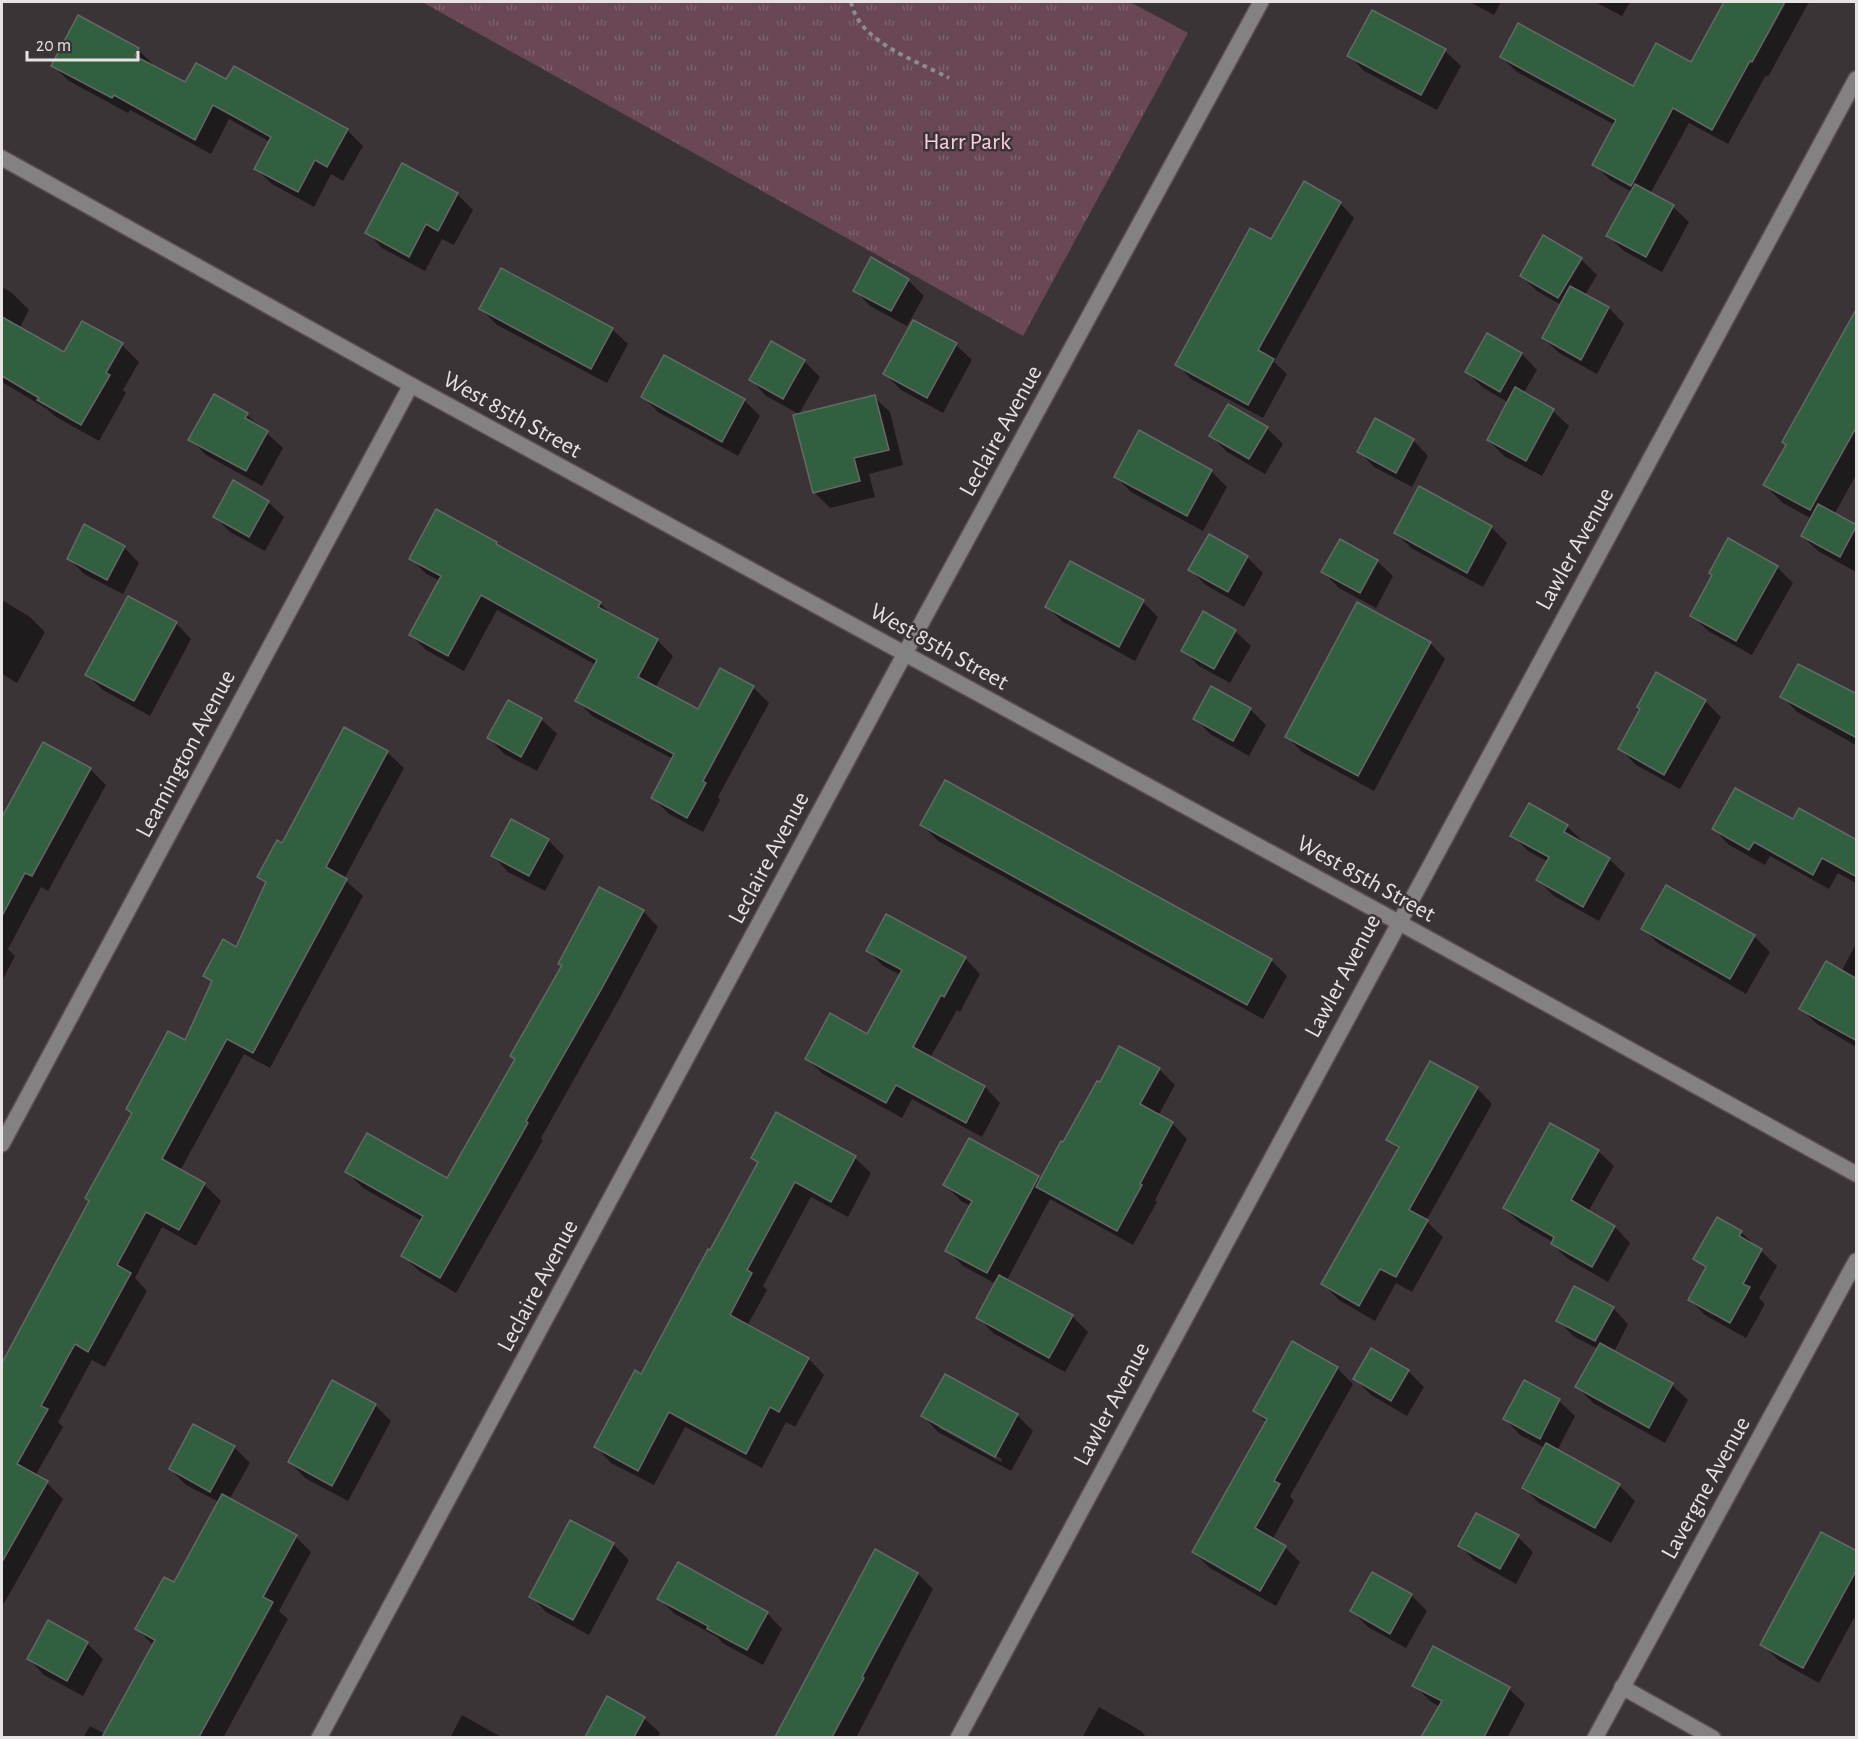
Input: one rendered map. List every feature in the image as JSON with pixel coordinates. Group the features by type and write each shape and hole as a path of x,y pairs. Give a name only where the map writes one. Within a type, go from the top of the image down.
{"street":[{"name":"Leclaire Avenue","path":"319,1737 1261,2"},
{"name":"Lawler Avenue","path":"958,1737 1857,79"},
{"name":"West 85th Street","path":"2,158 411,385 1857,1174"},
{"name":"Leamington Avenue","path":"2,1144 411,385"},
{"name":"Lavergne Avenue","path":"1595,1737 1857,1261"},
{"path":"1622,1687 1713,1737"}],"path":[{"path":"851,2 864,28 877,41 949,78"}],"green space":[{"name":"Harr Park","path":"422,2 1130,2 1188,33 1023,336"}],"building":[{"path":"1724,2 1785,2 1712,130 1673,108 1631,186 1592,165 1616,120 1500,57 1518,23 1633,86 1656,43 1691,62"},
{"path":"1372,10 1446,49 1421,95 1347,56"},
{"path":"78,15 139,48 135,56 185,82 196,63 226,79 234,66 348,129 327,167 315,160 298,192 254,169 271,137 213,105 195,140 114,95 112,98 51,66"},
{"path":"402,163 458,193 438,231 426,224 409,257 365,233"},
{"path":"1304,181 1341,202 1258,350 1274,359 1248,405 1175,365 1250,228 1271,239"},
{"path":"1635,184 1674,205 1646,257 1606,236"},
{"path":"1543,235 1582,258 1558,298 1520,276"},
{"path":"871,257 909,279 891,311 853,291"},
{"path":"501,268 613,328 591,369 479,309"},
{"path":"1570,286 1609,307 1581,360 1542,338"},
{"path":"1857,308 1857,426 1810,510 1763,485 1786,445 1782,442"},
{"path":"2,317 64,352 82,321 123,343 106,373 110,375 81,425 37,400 39,398 2,376"},
{"path":"913,320 957,343 927,398 883,374"},
{"path":"1487,333 1522,353 1500,392 1465,372"},
{"path":"771,341 805,360 783,399 749,380"},
{"path":"664,355 745,399 722,442 641,397"},
{"path":"1515,387 1554,409 1526,461 1487,440"},
{"path":"214,394 248,413 245,418 268,431 246,471 188,440"},
{"path":"875,395 889,450 854,458 860,481 813,493 793,415"},
{"path":"1228,404 1268,427 1249,459 1209,436"},
{"path":"1375,418 1414,439 1396,473 1357,452"},
{"path":"1139,430 1212,470 1187,516 1114,477"},
{"path":"233,480 269,501 249,537 213,517"},
{"path":"1419,486 1492,526 1467,573 1394,533"},
{"path":"1818,504 1857,525 1840,557 1801,536"},
{"path":"436,509 601,602 598,607 658,639 638,677 698,709 720,668 754,686 703,781 706,783 687,818 651,798 674,754 575,701 597,660 481,595 448,656 409,635 441,576 409,559"},
{"path":"84,524 125,546 107,580 67,559"},
{"path":"1209,534 1248,556 1228,592 1188,570"},
{"path":"1728,538 1778,566 1736,641 1690,616 1712,575 1709,573"},
{"path":"1340,539 1378,560 1360,593 1321,572"},
{"path":"1070,561 1144,600 1119,647 1045,607"},
{"path":"128,596 177,622 134,701 85,675"},
{"path":"1357,602 1431,642 1358,776 1285,737"},
{"path":"1203,611 1236,630 1214,669 1181,651"},
{"path":"1798,664 1857,694 1857,738 1780,697"},
{"path":"1656,672 1706,700 1664,775 1618,749 1640,709 1637,707"},
{"path":"1211,686 1251,708 1233,741 1193,719"},
{"path":"508,700 542,718 521,757 487,738"},
{"path":"344,727 388,751 326,867 347,879 253,1053 227,1039 162,1159 205,1183 179,1230 146,1212 117,1265 131,1273 88,1352 75,1344 41,1406 48,1409 17,1464 48,1481 2,1562 2,1363 89,1201 85,1198 132,1113 126,1109 168,1031 185,1040 212,981 203,976 223,939 236,947 266,882 257,877 277,840 282,843"},
{"path":"43,742 91,768 32,876 25,873 2,916 2,817"},
{"path":"945,780 1272,959 1247,1005 920,825"},
{"path":"1735,788 1793,819 1799,808 1857,840 1857,877 1822,858 1813,875 1754,842 1749,850 1712,829"},
{"path":"1529,803 1568,825 1564,832 1610,858 1583,907 1536,880 1549,857 1510,836"},
{"path":"511,819 549,839 529,876 491,856"},
{"path":"1666,885 1755,935 1730,979 1641,929"},
{"path":"599,887 644,910 526,1121 528,1123 440,1278 401,1256 423,1216 345,1172 367,1133 447,1178 515,1059 510,1056 562,965 558,964"},
{"path":"886,914 966,957 944,997 941,995 913,1047 985,1086 966,1123 896,1085 886,1103 805,1059 830,1013 867,1034 902,970 866,951"},
{"path":"1826,961 1857,979 1857,1041 1799,1009"},
{"path":"1119,1046 1160,1068 1140,1104 1173,1122 1117,1231 1036,1187 1097,1081 1100,1082"},
{"path":"1430,1061 1478,1087 1409,1210 1428,1220 1396,1277 1380,1269 1359,1306 1321,1284 1399,1147 1386,1140"},
{"path":"776,1112 856,1156 831,1202 795,1182 747,1270 752,1273 730,1315 809,1358 779,1412 770,1407 746,1454 669,1412 638,1471 594,1447 635,1370 641,1374 758,1162 751,1158"},
{"path":"1550,1123 1599,1150 1571,1200 1615,1226 1592,1267 1551,1244 1554,1237 1503,1208"},
{"path":"969,1138 1039,1176 987,1273 945,1251 972,1201 943,1185"},
{"path":"1717,1217 1742,1231 1739,1236 1762,1249 1743,1284 1750,1287 1730,1323 1688,1300 1706,1267 1693,1259"},
{"path":"999,1275 1073,1315 1049,1358 976,1318"},
{"path":"1574,1286 1614,1307 1595,1341 1556,1321"},
{"path":"1292,1341 1338,1367 1274,1481 1280,1484 1255,1528 1286,1546 1260,1591 1192,1552 1267,1419 1253,1411"},
{"path":"1600,1343 1673,1383 1649,1428 1575,1387"},
{"path":"1371,1348 1409,1370 1391,1401 1353,1379"},
{"path":"945,1374 1018,1414 995,1457 921,1416"},
{"path":"332,1380 376,1404 332,1486 288,1462"},
{"path":"1524,1380 1560,1399 1540,1439 1503,1419"},
{"path":"193,1424 235,1446 210,1492 169,1469"},
{"path":"1546,1443 1620,1484 1595,1528 1522,1488"},
{"path":"222,1494 297,1535 263,1597 273,1602 199,1737 102,1737 155,1640 135,1629 164,1577 174,1582"},
{"path":"1476,1513 1519,1535 1500,1569 1458,1546"},
{"path":"570,1520 614,1543 573,1620 529,1597"},
{"path":"1821,1532 1857,1551 1857,1569 1803,1668 1760,1645"},
{"path":"875,1549 918,1573 862,1677 864,1678 832,1737 775,1737"},
{"path":"678,1562 768,1612 747,1650 657,1599"},
{"path":"1372,1572 1412,1594 1390,1634 1350,1611"},
{"path":"48,1620 88,1642 67,1681 27,1659"},
{"path":"1433,1646 1510,1687 1484,1737 1421,1737 1442,1701 1412,1686"},
{"path":"607,1696 645,1717 634,1737 585,1737"}]}
